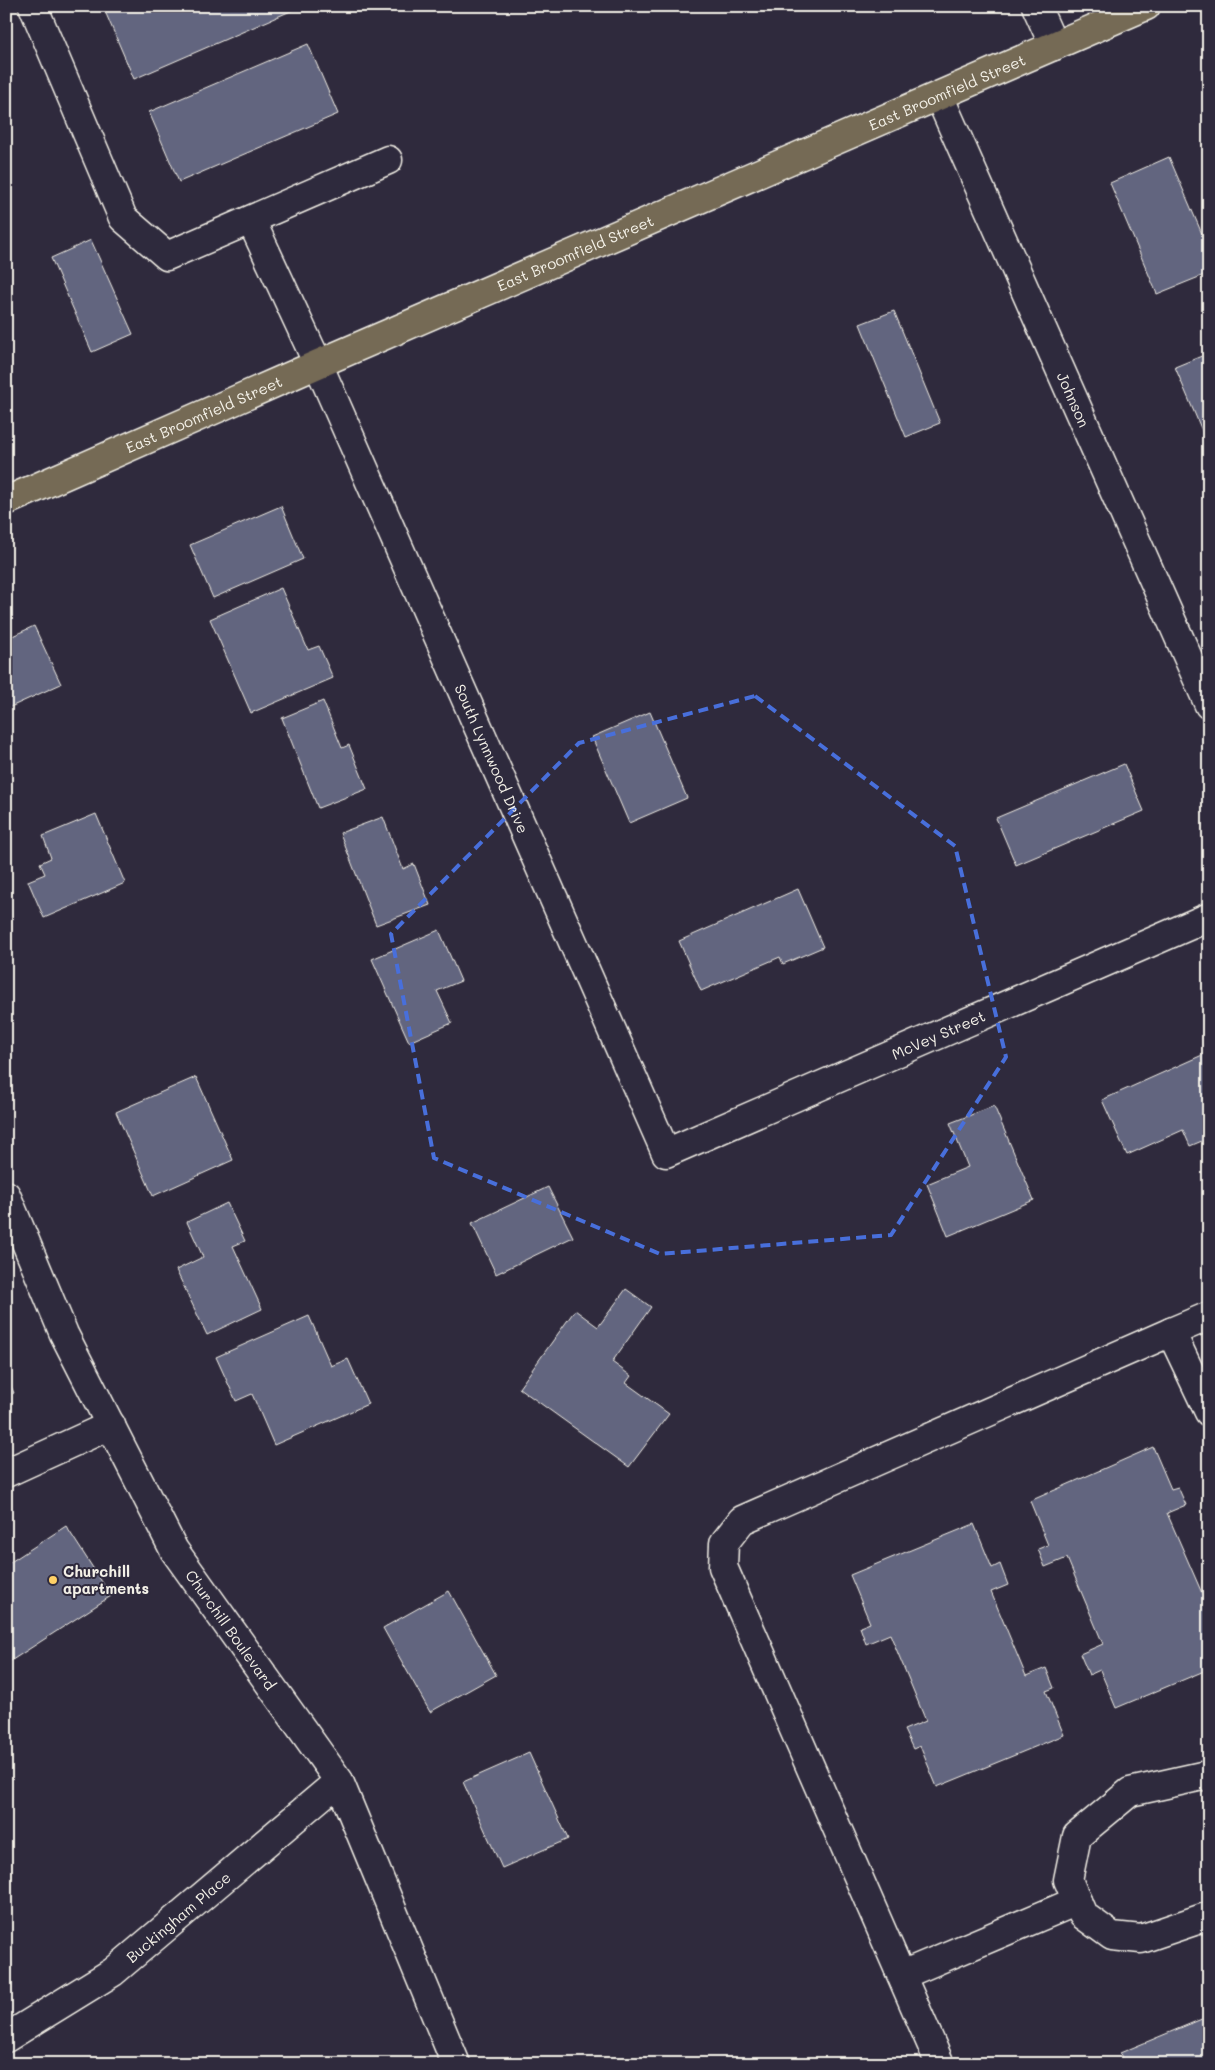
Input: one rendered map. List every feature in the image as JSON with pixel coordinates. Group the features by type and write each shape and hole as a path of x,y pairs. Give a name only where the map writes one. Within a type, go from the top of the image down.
{"main road":[{"name":"East Broomfield Street","path":"6,501 1146,6"}],"street":[{"path":"33,6 123,218 167,256 388,160"},
{"path":"1036,6 1054,46"},
{"name":"Johnson","path":"939,96 1209,705"},
{"name":"South Lynnwood Drive","path":"251,220 318,364 666,1153"},
{"name":"McVey Street","path":"666,1153 1209,917"},
{"name":"Churchill Boulevard","path":"6,1194 64,1334 174,1550 340,1781 456,2064"},
{"path":"940,2064 723,1567 724,1544 742,1520 1209,1316"},
{"path":"1171,1332 1209,1412"},
{"path":"6,1473 111,1425"},
{"path":"1209,1776 1130,1792 1077,1836 1068,1880 1083,1915 1112,1936 1141,1939 1209,1916"},
{"name":"Buckingham Place","path":"6,2038 113,1972 340,1781"},
{"path":"902,1975 1077,1901"}],"highlighted area":[{"path":"755,696 955,846 1006,1057 891,1235 660,1254 434,1158 391,934 579,743"}],"building":[{"path":"110,6 291,6 293,10 134,79 104,9"},
{"path":"308,44 338,114 179,182 149,112"},
{"path":"1169,157 1209,250 1209,273 1157,294 1110,183"},
{"path":"91,240 133,334 92,352 51,258"},
{"path":"894,311 940,423 906,437 860,324"},
{"path":"1209,353 1209,430 1203,433 1175,367"},
{"path":"281,506 303,559 213,598 190,545"},
{"path":"281,588 308,650 319,646 333,678 251,713 210,619"},
{"path":"34,626 61,684 6,709 6,639"},
{"path":"323,701 342,748 349,745 367,789 318,808 282,718"},
{"path":"650,712 687,798 629,823 592,737"},
{"path":"1124,764 1144,811 1016,865 996,818"},
{"path":"96,814 125,883 44,918 28,881 45,874 40,863 51,858 43,836"},
{"path":"383,817 403,869 414,864 430,905 376,925 340,833"},
{"path":"798,889 823,947 783,964 780,957 701,991 679,941"},
{"path":"439,930 461,981 437,991 452,1023 409,1042 372,959"},
{"path":"1209,1052 1209,1118 1207,1119 1209,1123 1209,1138 1190,1146 1183,1130 1127,1155 1102,1100"},
{"path":"196,1077 233,1160 153,1196 116,1112"},
{"path":"994,1106 1034,1200 948,1236 927,1184 968,1167 950,1123"},
{"path":"548,1187 573,1237 496,1274 472,1223"},
{"path":"227,1203 245,1241 233,1246 262,1309 207,1335 176,1270 203,1257 187,1222"},
{"path":"626,1289 651,1307 612,1362 631,1376 626,1383 669,1414 629,1467 519,1388 575,1310 598,1327"},
{"path":"309,1316 331,1366 348,1359 368,1404 274,1445 252,1394 236,1401 216,1357"},
{"path":"6,1375 14,1393 6,1396"},
{"path":"1153,1447 1171,1489 1178,1487 1186,1505 1167,1513 1205,1600 1209,1599 1209,1669 1116,1708 1100,1670 1089,1675 1080,1654 1103,1644 1067,1558 1045,1567 1038,1549 1048,1545 1030,1501"},
{"path":"974,1524 992,1568 1000,1564 1008,1585 991,1592 1026,1676 1046,1668 1054,1688 1046,1691 1064,1735 937,1787 920,1746 913,1749 904,1730 926,1721 890,1634 866,1644 860,1627 870,1623 850,1575"},
{"name":"Churchill apartments","path":"66,1526 111,1596 6,1664 6,1565"},
{"path":"449,1591 496,1675 430,1712 383,1628"},
{"path":"529,1753 568,1839 502,1868 463,1782"},
{"path":"1209,2016 1209,2064 1124,2064 1120,2053"}],"place":[{"name":"Churchill apartments","path":"53,1580"}]}
